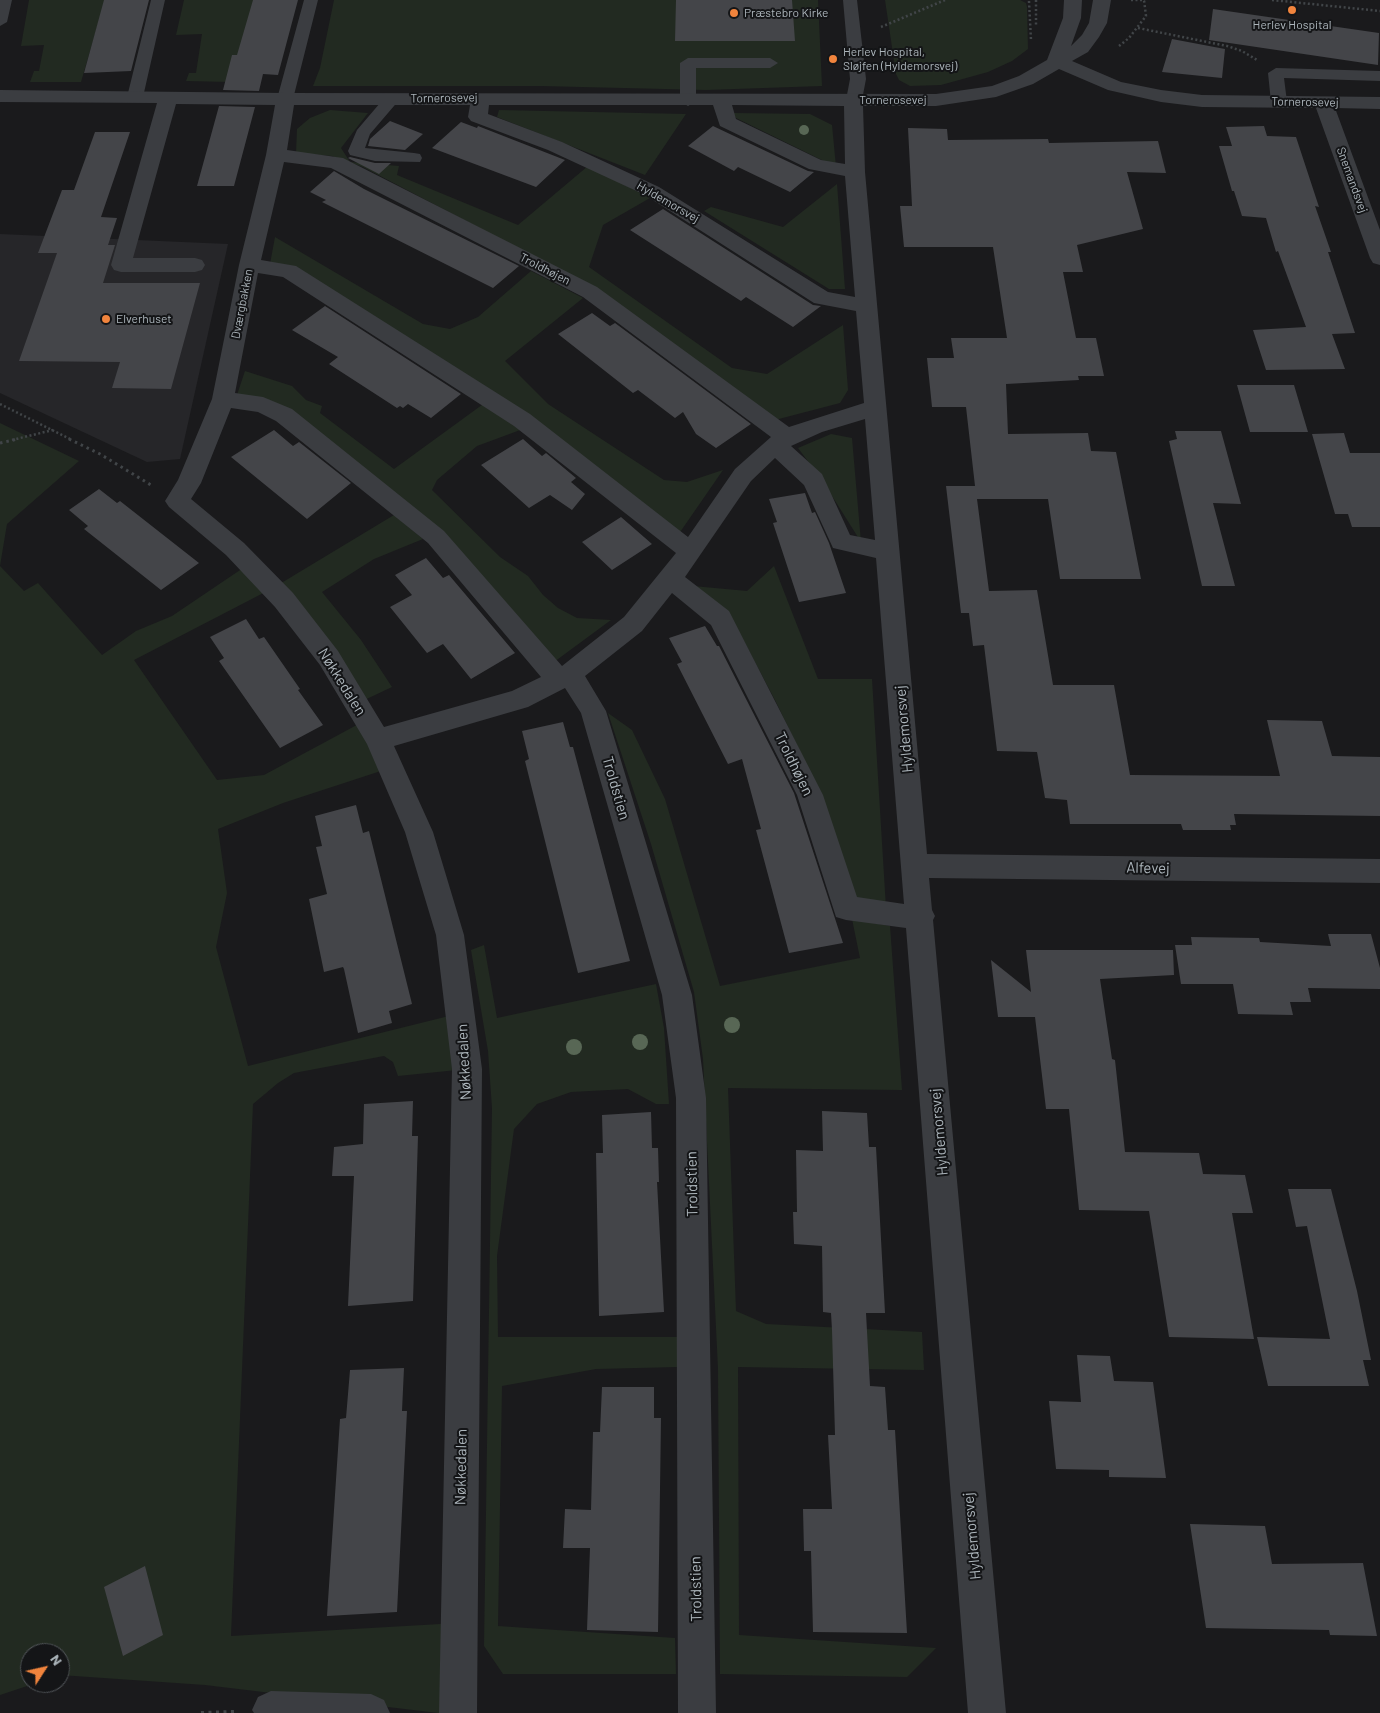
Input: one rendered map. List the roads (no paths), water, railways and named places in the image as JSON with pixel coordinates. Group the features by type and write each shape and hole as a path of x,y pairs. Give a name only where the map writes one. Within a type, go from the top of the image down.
{"street":[{"path":"1056,61 1072,18 1073,0"},
{"name":"Tornerosevej","path":"0,96 721,101 936,100 996,91 1026,80 1080,48 1090,37 1098,23 1102,0"},
{"name":"Tornerosevej","path":"1056,61 1115,86 1161,96 1202,101 1380,103"},
{"path":"168,98 121,264 195,265"},
{"name":"Hyldemorsvej","path":"480,98 478,117 555,146 652,191 822,298 867,306"},
{"name":"Dværgbakken","path":"177,501 189,483 222,399 249,265 276,155 285,99"},
{"name":"Hyldemorsvej","path":"854,100 852,114 855,172 916,866 987,1713"},
{"path":"721,101 728,122 816,165 855,172"},
{"name":"Snemandsvej","path":"1323,102 1380,258"},
{"name":"Troldhøjen","path":"276,155 336,162 590,292 781,441"},
{"path":"249,265 289,271 514,415 691,552"},
{"path":"222,399 263,406 284,415 436,537 564,677"},
{"path":"378,740 519,700 564,677 633,624 691,552 743,475 781,441 876,407"},
{"path":"781,441 814,480 841,542 889,552"},
{"name":"Nøkkedalen","path":"177,501 235,549 284,600 329,658 378,740 420,832 450,935 467,1058 458,1713"},
{"name":"Troldhøjen","path":"670,578 720,618 810,795 846,908 896,916 920,916"},
{"name":"Troldstien","path":"564,677 593,711 677,995 691,1098 697,1713"},
{"name":"Alfevej","path":"916,866 1380,871"},
{"path":"271,1710 370,1713"}],"lane":[{"path":"0,22 5,0"},
{"path":"135,97 158,0"},
{"path":"285,99 311,0"},
{"path":"850,0 858,79 854,100"},
{"path":"688,100 688,64 770,63"},
{"path":"1279,102 1276,73 1380,76"},
{"path":"392,99 363,133 356,151 375,156 414,158"}],"place":[{"name":"Herlev Hospital","path":"1292,10"},
{"name":"Præstebro Kirke","path":"734,13"},
{"name":"Herlev Hospital, Sløjfen (Hyldemorsvej)","path":"833,59"},
{"name":"Elverhuset","path":"106,319"}]}
